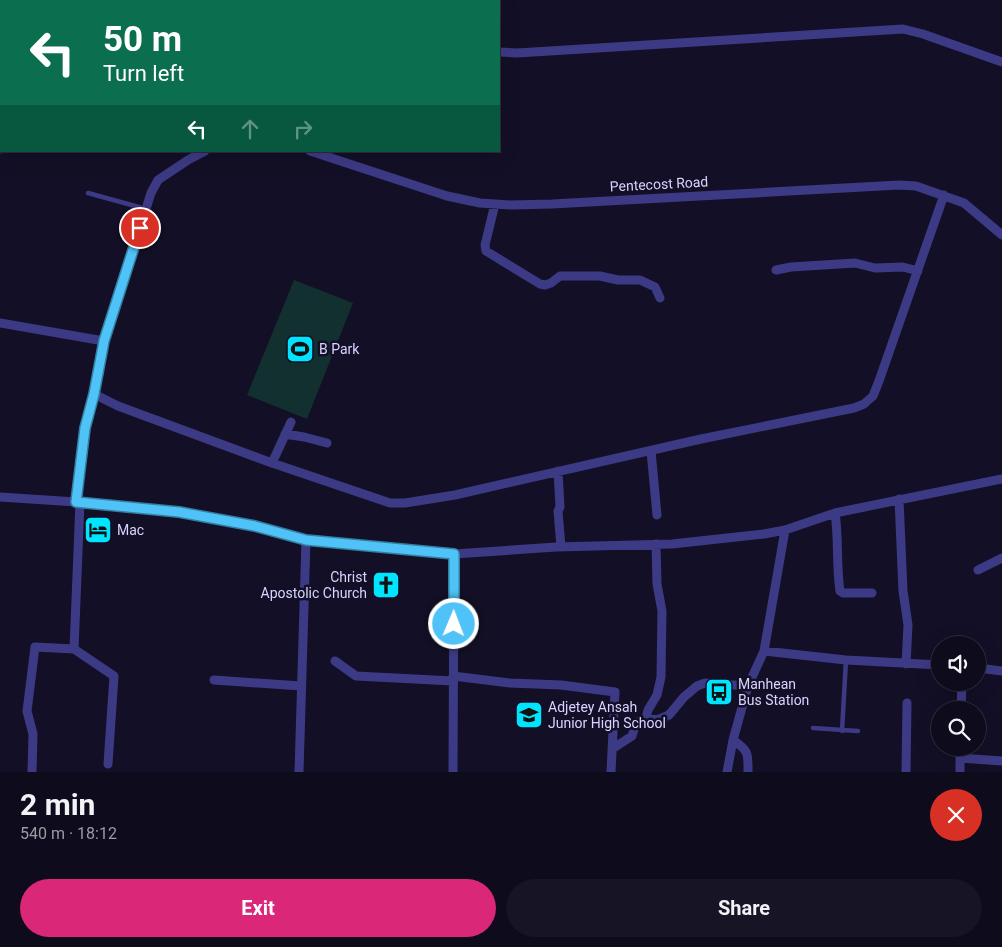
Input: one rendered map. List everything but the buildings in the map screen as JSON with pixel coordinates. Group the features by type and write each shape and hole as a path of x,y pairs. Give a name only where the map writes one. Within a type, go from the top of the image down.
{"street":[{"path":"500,52 527,52 903,29 923,34 1002,62"},
{"path":"74,649 78,502 85,428 94,394 104,341 146,209 158,180 203,152"},
{"name":"Pentecost Road","path":"313,152 447,196 495,204 552,204 899,185 916,186 964,203 1002,235"},
{"path":"94,394 118,406 272,463 390,503 405,503 455,495 701,439 835,413 864,404 873,396 944,195"},
{"path":"495,204 485,245 486,251 540,284 551,283 560,276 600,276 618,280 640,280 655,287 660,298"},
{"path":"776,270 791,267 855,263 875,268 904,267 918,271"},
{"path":"0,323 104,341"},
{"path":"272,463 291,422"},
{"path":"285,434 304,436 326,443"},
{"path":"651,451 657,514"},
{"path":"558,471 560,507 558,511 561,547"},
{"path":"0,496 179,512 255,526 306,540 454,554 561,547 672,544 785,530 835,513 1002,479"},
{"path":"899,499 903,591 908,626 906,664"},
{"path":"835,513 840,591 844,593 872,593"},
{"path":"727,772 733,740 748,686 764,651 785,530"},
{"path":"298,772 306,540"},
{"path":"646,718 648,710 657,695 661,677 662,611 657,584 656,544"},
{"path":"453,772 454,554"},
{"path":"978,570 1002,558"},
{"path":"32,772 33,734 27,711 35,647 74,649 114,676 108,764"},
{"path":"764,651 846,660 931,665"},
{"path":"335,661 356,676 561,685 614,692 611,772"},
{"path":"986,669 1002,671"},
{"path":"214,680 301,686"},
{"path":"612,749 632,736 635,726 639,721 646,718 657,720 664,718 697,686 705,683 748,686"},
{"path":"906,772 907,703"},
{"path":"733,740 745,749 748,755 748,772"},
{"path":"960,772 960,758 1002,761"}],"lane":[{"path":"88,194 146,209"},
{"path":"842,731 846,660"},
{"path":"813,728 858,731"}],"green space":[{"name":"B Park","path":"294,280 353,303 307,419 247,395"}],"place":[{"name":"B Park","path":"300,349"},
{"name":"Mac","path":"98,530"},
{"name":"Christ Apostolic Church","path":"386,585"},
{"name":"Manhean Bus Station","path":"719,692"},
{"name":"Adjetey Ansah Junior High School","path":"529,715"}],"route":[{"path":"140,228 104,341 94,394 85,428 76,502 179,512 255,526 306,540 454,554 454,624"}]}
